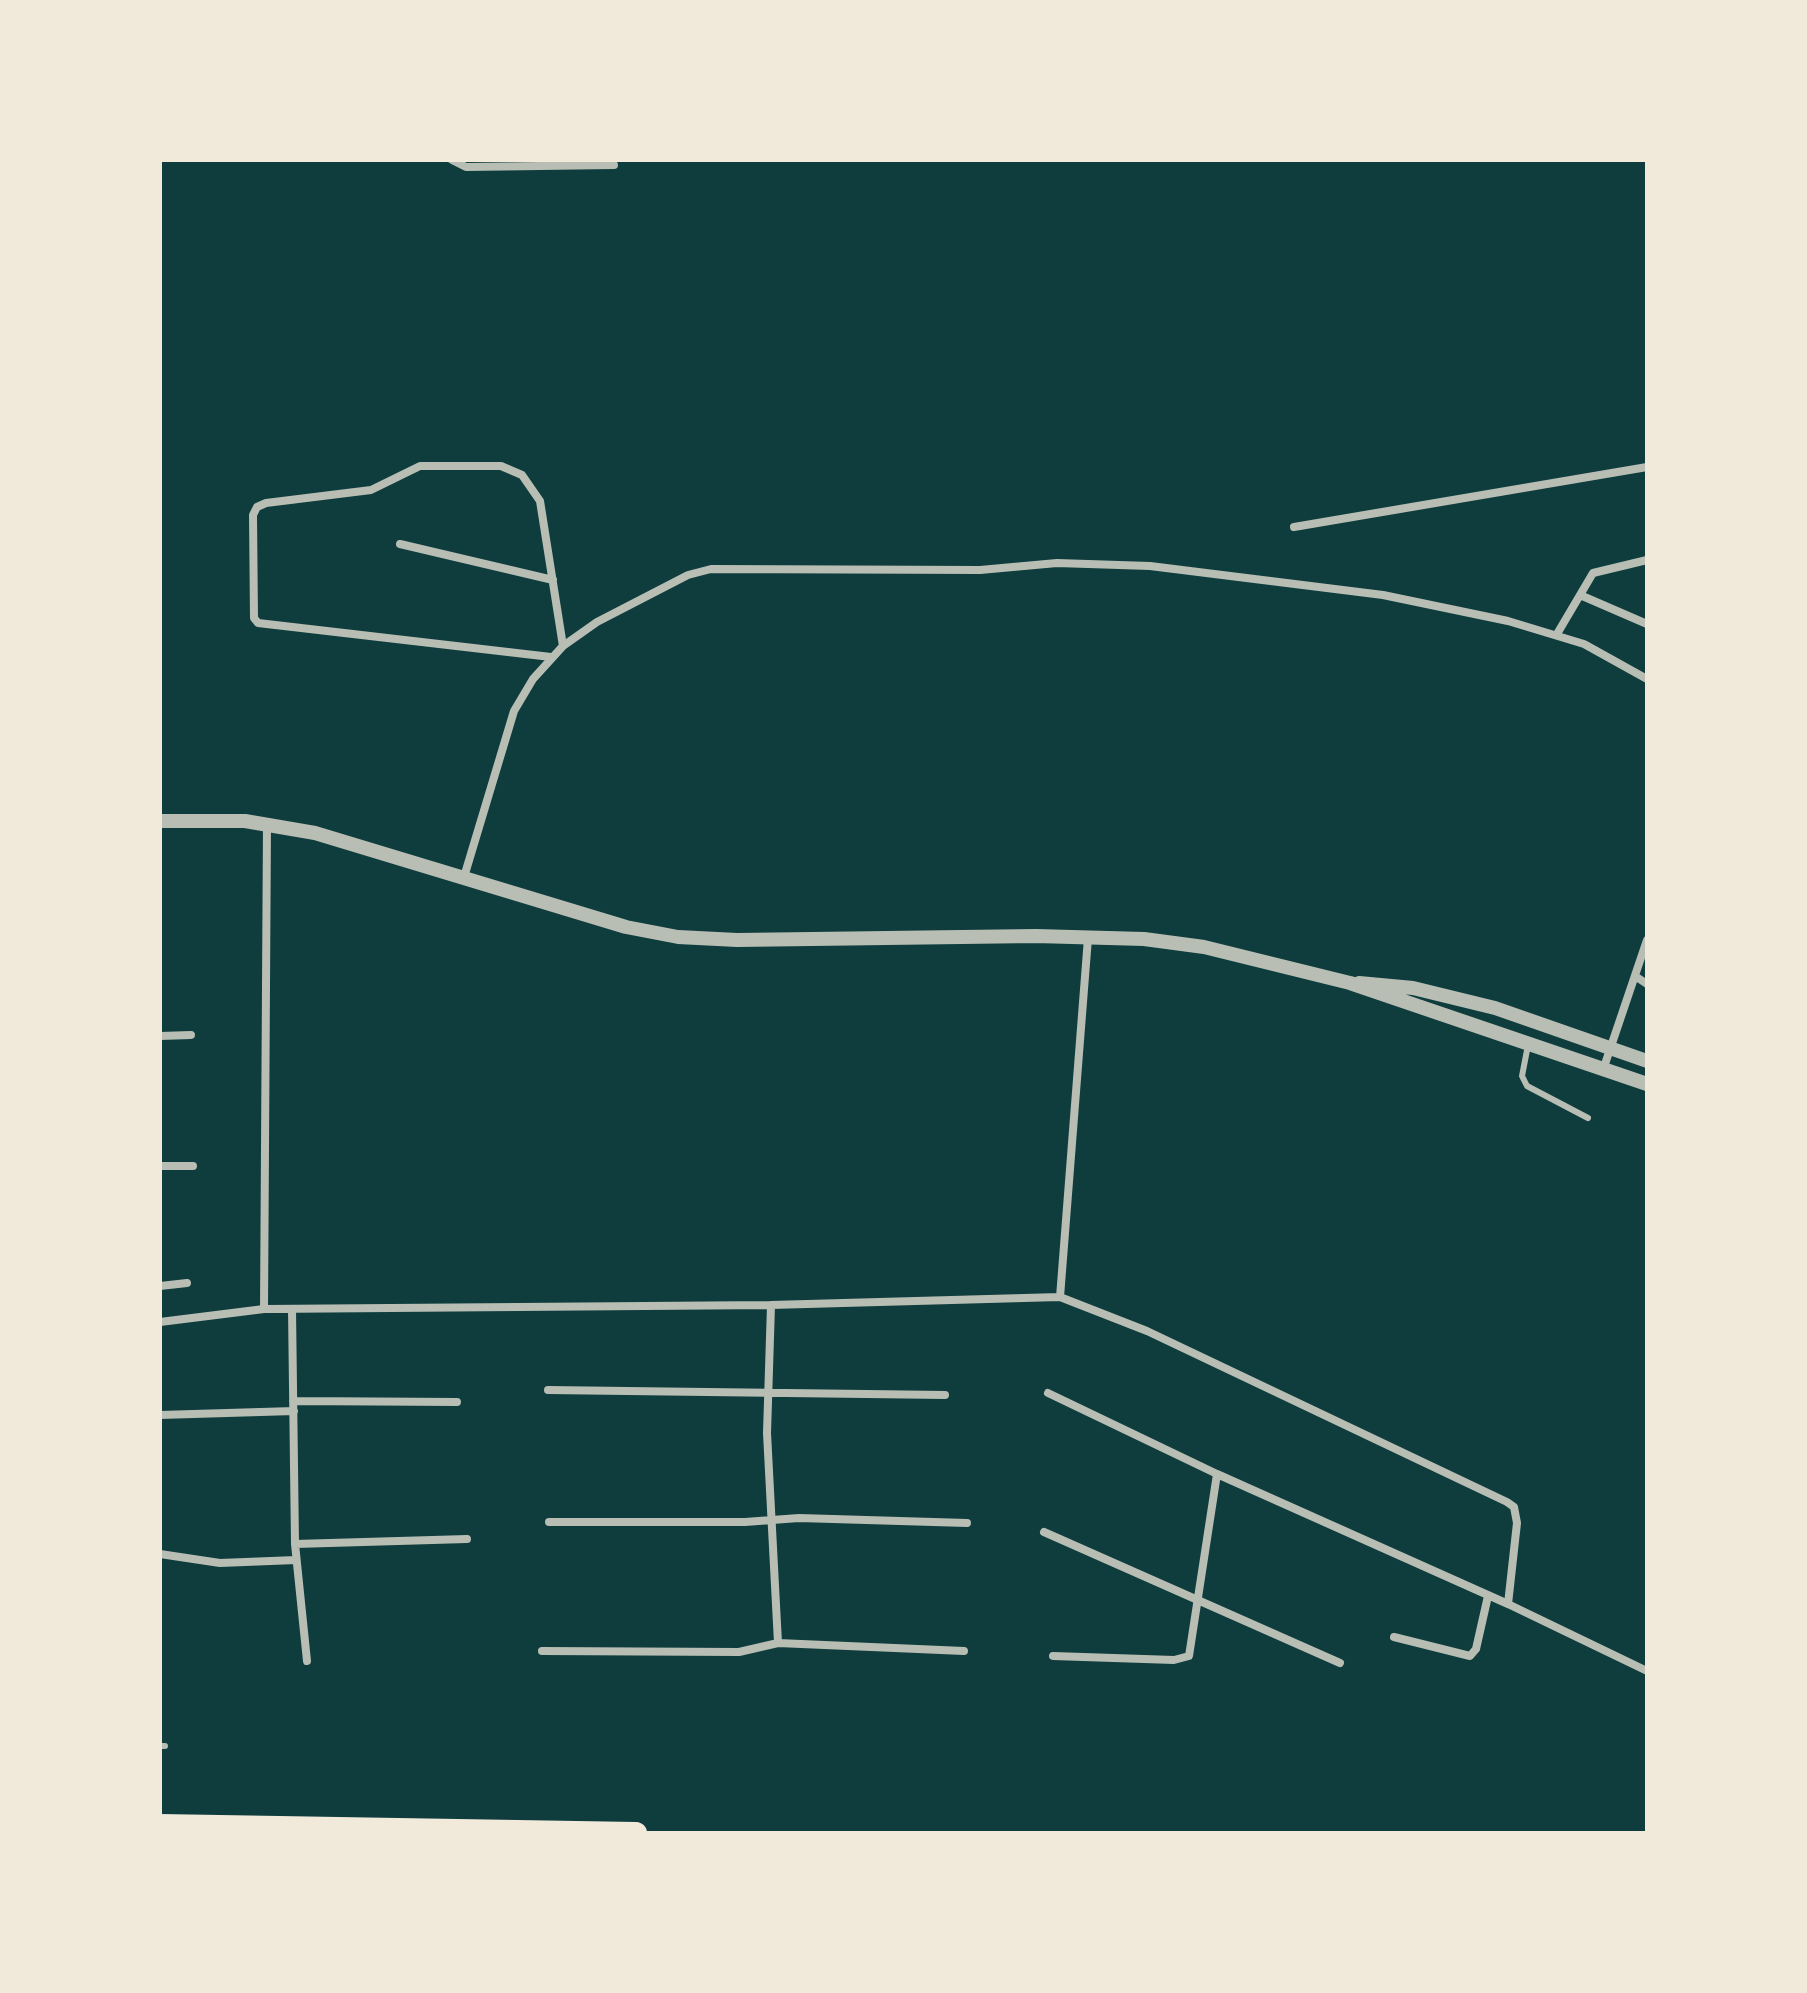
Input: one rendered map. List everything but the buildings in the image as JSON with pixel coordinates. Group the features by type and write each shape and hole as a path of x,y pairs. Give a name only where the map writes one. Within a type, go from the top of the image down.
{"highway":[{"path":"160,1825 636,1833"}],"street":[{"path":"452,160 466,167 614,165"},
{"path":"551,657 258,623 254,618 253,515 257,507 266,503 371,490 420,466 501,466 522,475 540,501 563,646"},
{"path":"1294,527 1647,467"},
{"path":"400,544 553,580"},
{"path":"1557,634 1593,573 1647,560"},
{"path":"464,877 514,711 533,679 563,646 632,601 688,575 711,569 980,570 1057,563 1150,566 1383,595 1557,634 1627,665 1647,679"},
{"path":"1580,595 1647,624"},
{"path":"160,821 219,819 267,823 315,833 626,927 701,940 975,935 1192,945 1350,983 1529,1041 1647,1084"},
{"path":"264,1309 267,823"},
{"path":"1060,1297 1088,938"},
{"path":"1604,1067 1647,940"},
{"path":"1635,976 1647,984"},
{"path":"1350,983 1397,985 1442,995 1611,1046 1647,1061"},
{"path":"160,1036 191,1035"},
{"path":"160,1166 193,1166"},
{"path":"160,1286 187,1283"},
{"path":"160,1322 264,1309 771,1305 1060,1297 1147,1331 1507,1502 1514,1507 1517,1523 1508,1604"},
{"path":"771,1305 771,1520 778,1643"},
{"path":"292,1309 295,1544 307,1661"},
{"path":"548,1390 769,1390 945,1395"},
{"path":"1048,1393 1645,1670"},
{"path":"293,1401 457,1402"},
{"path":"160,1415 294,1411"},
{"path":"1053,1656 1185,1659 1193,1644 1196,1597 1217,1474"},
{"path":"549,1522 771,1520 967,1523"},
{"path":"1044,1532 1340,1663"},
{"path":"295,1544 467,1539"},
{"path":"160,1554 220,1563 296,1560"},
{"path":"1394,1637 1470,1656 1476,1649 1488,1596"},
{"path":"542,1651 739,1652 778,1643 964,1651"}],"lane":[{"path":"1529,1041 1522,1076 1527,1086 1588,1118"}]}
